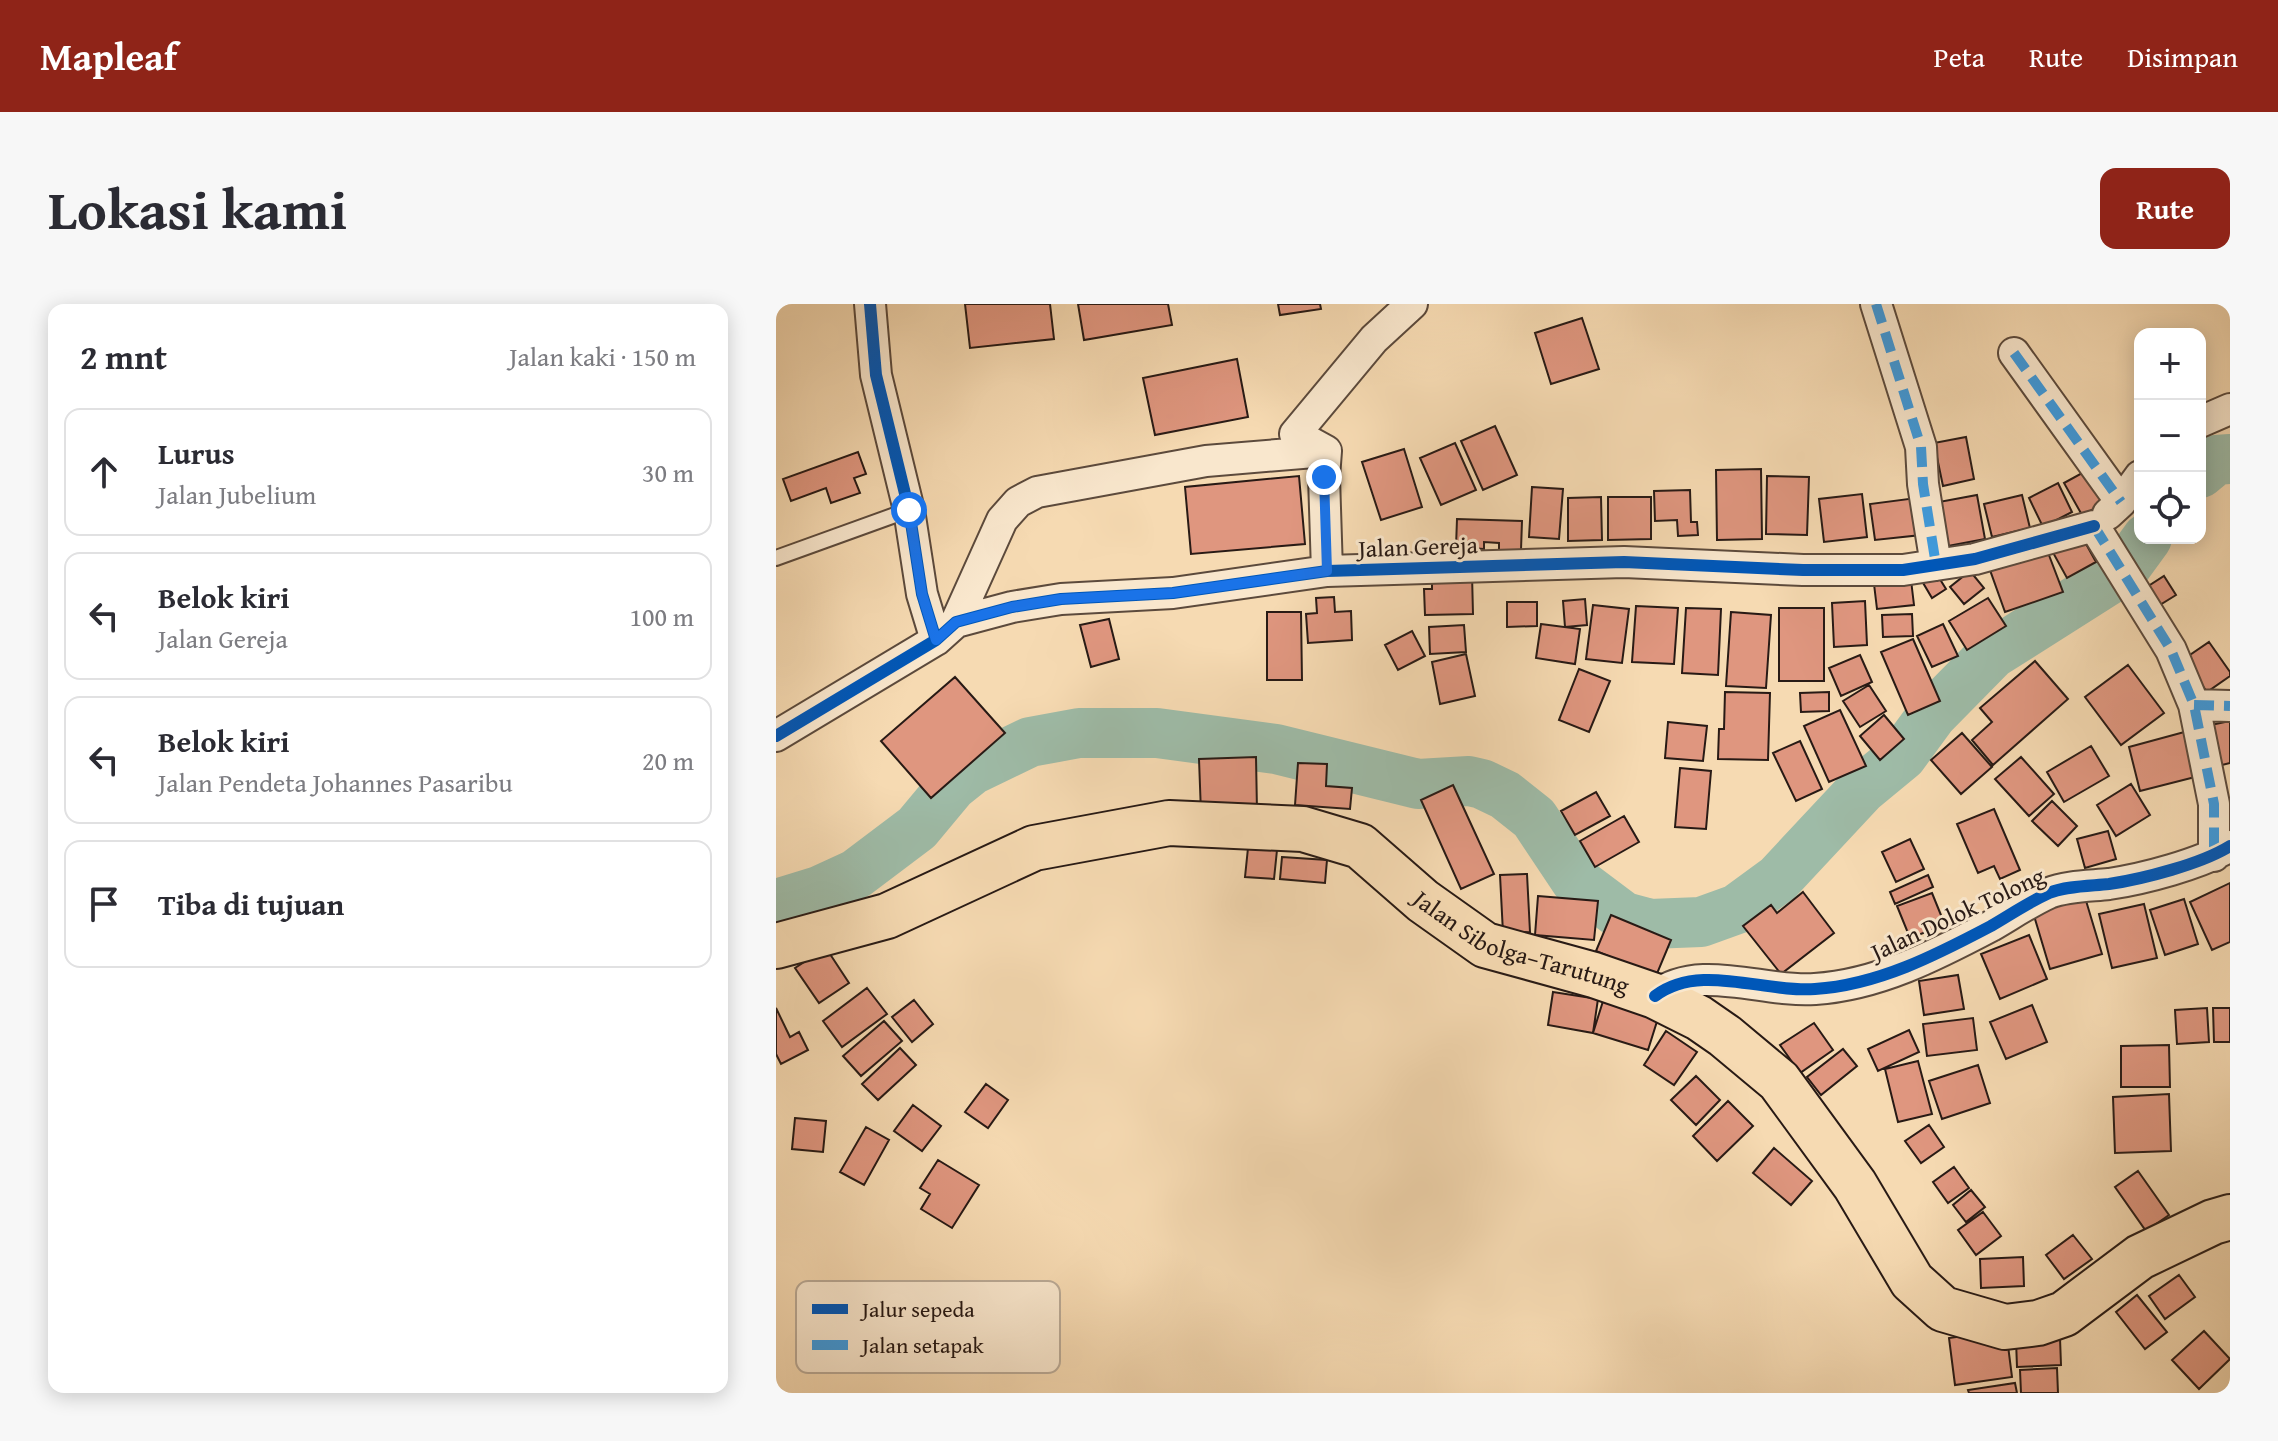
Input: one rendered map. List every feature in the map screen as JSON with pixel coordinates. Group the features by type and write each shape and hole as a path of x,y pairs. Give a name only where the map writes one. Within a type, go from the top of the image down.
{"highway":[{"name":"Jalan Sibolga–Tarutung","path":"776,946 887,916 1034,848 1169,823 1303,829 1360,846 1423,901 1485,945 1594,975 1655,996 1699,1018 1779,1081 1855,1185 1912,1281 1943,1309 2005,1327 2038,1323 2064,1314 2140,1257 2230,1217"}],"street":[{"path":"870,304 876,375 909,510 922,594 946,631"},
{"path":"1326,451 1295,434 1374,339 1412,304"},
{"path":"1876,304 1921,447 1923,484 1936,565"},
{"path":"2014,353 2121,502"},
{"path":"2206,419 2230,409"},
{"path":"946,631 1002,520 1018,502 1037,492 1206,461 1326,451"},
{"path":"1326,451 1327,571"},
{"path":"2134,484 2098,533 2171,650 2194,705 2222,851"},
{"name":"Jalan Gereja","path":"776,736 946,631 1012,607 1061,599 1173,593 1327,571 1624,562 1803,570 1903,570 1975,559 2098,533"},
{"path":"2194,705 2230,706"},
{"name":"Jalan Dolok Tolong","path":"1655,996 1667,987 1691,980 1748,983 1789,991 1818,989 1894,973 1989,927 2051,892 2125,881 2222,851"}],"lane":[{"path":"776,558 909,510"}],"building":[{"path":"965,304 1050,304 1054,339 970,348"},
{"path":"1078,304 1168,304 1172,325 1084,340"},
{"path":"1278,304 1320,304 1321,309 1280,315"},
{"path":"1582,318 1599,369 1551,384 1535,333"},
{"path":"1237,359 1248,417 1155,435 1143,378"},
{"path":"1495,426 1517,475 1483,490 1461,441"},
{"path":"1966,437 1974,479 1943,486 1934,443"},
{"path":"1455,443 1476,490 1441,505 1420,458"},
{"path":"1404,449 1422,507 1381,520 1362,462"},
{"path":"858,452 866,474 854,478 860,493 831,503 826,488 791,501 783,479"},
{"path":"2093,467 2111,500 2082,515 2064,483"},
{"path":"1761,469 1762,539 1717,540 1716,470"},
{"path":"1299,476 1305,544 1191,554 1185,487"},
{"path":"1767,476 1809,477 1807,535 1766,534"},
{"path":"2058,483 2072,512 2043,527 2029,498"},
{"path":"1532,487 1563,489 1559,539 1529,537"},
{"path":"1690,490 1691,522 1697,522 1698,535 1678,536 1677,520 1655,521 1654,491"},
{"path":"1862,494 1867,537 1824,542 1819,499"},
{"path":"1977,495 1985,539 1948,546 1939,502"},
{"path":"2022,495 2030,528 1992,537 1984,504"},
{"path":"1601,497 1602,540 1568,541 1568,498"},
{"path":"1608,497 1651,497 1651,539 1608,540"},
{"path":"1916,498 1921,535 1875,540 1870,504"},
{"path":"1457,519 1522,521 1521,550 1499,550 1499,543 1484,542 1484,549 1456,547"},
{"path":"2080,533 2096,562 2067,578 2051,549"},
{"path":"2047,550 2063,592 2005,612 1990,570"},
{"path":"1933,568 1946,589 1932,598 1919,576"},
{"path":"1970,571 1984,588 1964,604 1950,587"},
{"path":"1472,574 1473,614 1425,615 1424,589 1432,589 1432,576"},
{"path":"2164,576 2176,595 2150,611 2139,592"},
{"path":"1911,580 1914,605 1877,609 1874,584"},
{"path":"1334,597 1335,612 1351,611 1352,640 1308,643 1306,614 1317,613 1316,598"},
{"path":"1988,598 2006,626 1967,650 1949,621"},
{"path":"1585,599 1587,625 1565,627 1563,601"},
{"path":"1865,601 1867,645 1834,647 1832,603"},
{"path":"1507,602 1537,602 1537,626 1507,627"},
{"path":"1593,605 1629,609 1622,663 1586,659"},
{"path":"1636,606 1678,608 1674,664 1632,662"},
{"path":"1686,608 1721,609 1718,675 1682,673"},
{"path":"1779,608 1824,608 1824,681 1779,681"},
{"path":"1267,612 1301,612 1302,680 1267,680"},
{"path":"1731,612 1771,615 1766,688 1726,686"},
{"path":"1912,614 1913,636 1883,637 1882,615"},
{"path":"1109,619 1119,659 1091,667 1080,625"},
{"path":"1541,624 1580,629 1575,664 1536,658"},
{"path":"1943,624 1958,656 1932,667 1917,636"},
{"path":"1464,625 1466,652 1430,654 1429,627"},
{"path":"1412,631 1425,656 1398,670 1385,645"},
{"path":"1913,639 1940,701 1908,715 1881,652"},
{"path":"2209,642 2230,676 2207,692 2184,659"},
{"path":"1466,654 1475,696 1440,704 1432,662"},
{"path":"1860,655 1872,682 1841,696 1829,668"},
{"path":"2035,661 2068,699 1993,765 1972,740 1992,722 1980,708"},
{"path":"2128,665 2164,713 2121,745 2085,697"},
{"path":"1579,669 1610,681 1589,732 1559,720"},
{"path":"955,677 1005,733 931,798 881,741"},
{"path":"1869,685 1886,711 1860,727 1843,701"},
{"path":"1725,692 1770,693 1768,760 1718,759 1719,729 1724,729"},
{"path":"1829,692 1829,711 1801,712 1800,693"},
{"path":"1840,710 1866,766 1829,782 1804,726"},
{"path":"1884,715 1904,739 1880,760 1860,736"},
{"path":"2230,721 2230,763 2214,767 2206,726"},
{"path":"1668,722 1707,726 1703,761 1665,758"},
{"path":"2188,731 2199,776 2140,791 2129,747"},
{"path":"1962,733 1992,767 1961,794 1931,760"},
{"path":"1800,741 1822,789 1796,801 1773,753"},
{"path":"2091,746 2109,776 2064,802 2047,772"},
{"path":"1256,757 1257,811 1201,813 1199,759"},
{"path":"2021,757 2054,794 2029,816 1995,779"},
{"path":"1298,763 1327,764 1326,786 1352,788 1350,809 1295,805"},
{"path":"1680,768 1711,771 1706,829 1675,827"},
{"path":"2131,784 2150,815 2116,836 2097,805"},
{"path":"1453,785 1494,874 1461,889 1421,800"},
{"path":"1596,792 1610,816 1575,835 1561,811"},
{"path":"2052,801 2077,826 2058,846 2032,821"},
{"path":"1994,809 2020,870 2000,879 1994,866 1978,873 1957,824"},
{"path":"1624,816 1639,842 1595,867 1580,841"},
{"path":"2108,831 2116,859 2085,868 2077,839"},
{"path":"1910,839 1924,869 1896,882 1882,852"},
{"path":"1248,848 1277,850 1274,879 1245,877"},
{"path":"1282,857 1327,860 1325,883 1280,879"},
{"path":"1527,874 1530,932 1503,933 1500,875"},
{"path":"1928,875 1933,887 1895,904 1890,892"},
{"path":"2230,883 2230,942 2212,950 2190,902"},
{"path":"1803,892 1834,933 1781,974 1743,926 1771,905 1777,913"},
{"path":"1932,893 1945,925 1910,938 1897,906"},
{"path":"2084,894 2102,954 2050,969 2032,909"},
{"path":"1538,896 1598,901 1594,940 1535,935"},
{"path":"2184,899 2198,944 2165,955 2150,910"},
{"path":"2144,904 2157,958 2112,968 2099,914"},
{"path":"1611,915 1671,940 1656,976 1596,951"},
{"path":"2029,935 2047,979 2000,999 1981,954"},
{"path":"826,948 849,983 819,1003 795,968"},
{"path":"1958,975 1964,1009 1924,1015 1919,981"},
{"path":"867,988 887,1014 842,1047 823,1021"},
{"path":"1553,992 1598,999 1593,1033 1548,1025"},
{"path":"1604,998 1659,1015 1648,1050 1593,1033"},
{"path":"914,1000 933,1024 912,1042 892,1017"},
{"path":"2032,1005 2047,1042 2006,1059 1990,1022"},
{"path":"776,1008 790,1037 799,1032 808,1050 781,1064 776,1054"},
{"path":"2207,1008 2209,1042 2177,1044 2175,1010"},
{"path":"2213,1008 2230,1008 2230,1042 2214,1042"},
{"path":"1973,1018 1977,1050 1927,1056 1923,1024"},
{"path":"884,1021 902,1041 861,1076 843,1056"},
{"path":"1814,1023 1833,1050 1800,1073 1780,1045"},
{"path":"1909,1030 1919,1052 1878,1071 1868,1049"},
{"path":"1666,1031 1697,1052 1674,1085 1644,1065"},
{"path":"2169,1045 2170,1087 2121,1087 2121,1046"},
{"path":"900,1048 916,1065 878,1100 862,1084"},
{"path":"1843,1049 1857,1066 1821,1095 1807,1077"},
{"path":"1918,1061 1932,1114 1898,1122 1885,1069"},
{"path":"1978,1065 1990,1103 1942,1119 1929,1081"},
{"path":"1696,1076 1720,1100 1696,1125 1671,1100"},
{"path":"986,1084 1008,1100 988,1128 965,1112"},
{"path":"2169,1094 2171,1151 2115,1153 2113,1097"},
{"path":"1728,1101 1753,1126 1717,1161 1693,1136"},
{"path":"913,1105 941,1126 922,1151 894,1131"},
{"path":"795,1118 826,1121 823,1152 792,1149"},
{"path":"1929,1125 1944,1147 1921,1163 1905,1141"},
{"path":"866,1127 889,1140 864,1185 840,1172"},
{"path":"1774,1148 1812,1181 1791,1205 1753,1173"},
{"path":"938,1160 979,1185 952,1228 921,1209 930,1194 920,1188"},
{"path":"1954,1167 1969,1188 1948,1203 1933,1182"},
{"path":"2138,1171 2169,1215 2146,1231 2115,1187"},
{"path":"1971,1190 1985,1207 1966,1222 1953,1205"},
{"path":"1983,1212 2001,1236 1976,1255 1958,1230"},
{"path":"2073,1235 2092,1259 2064,1279 2046,1255"},
{"path":"2023,1257 2024,1286 1981,1288 1980,1259"},
{"path":"2179,1275 2195,1297 2165,1319 2149,1296"},
{"path":"2137,1295 2167,1332 2145,1349 2116,1312"},
{"path":"2006,1330 2012,1377 1955,1385 1949,1338"},
{"path":"2204,1331 2230,1359 2199,1389 2172,1360"},
{"path":"2060,1338 2061,1365 2017,1367 2016,1340"},
{"path":"2057,1368 2058,1393 2021,1393 2020,1370"},
{"path":"2015,1383 2017,1393 1969,1393 1968,1390"}],"waterway":[{"path":"2201,472 2216,460 2230,459"},
{"path":"776,904 819,891 856,874 917,828 952,786 972,770 1030,742 1079,733 1157,733 1276,749 1418,784 1469,781 1482,784 1505,795 1534,818 1576,881 1624,917 1650,924 1701,922 1737,909 1778,879 1862,789 1902,756 1932,715 1992,654 2123,571 2143,544"}],"marked path":[{"path":"1876,304 1921,447 1923,484 1936,565"},
{"path":"2014,353 2121,502"},
{"path":"2094,526 2171,650 2194,705 2214,804 2214,856"},
{"path":"2194,705 2230,706"}],"cycle path":[{"path":"870,304 876,375 909,510 922,594 936,640"},
{"path":"776,736 936,640 956,622 1012,607 1061,599 1173,593 1327,571 1624,562 1803,570 1903,570 1975,559 2094,526"},
{"path":"1655,996 1673,986 1692,981 1732,981 1795,989 1861,982 1928,958 2049,893 2155,875 2204,859 2230,846"}],"route":[{"path":"909,510 922,594 936,640 956,622 1012,607 1061,599 1173,593 1327,571 1324,477"}]}
